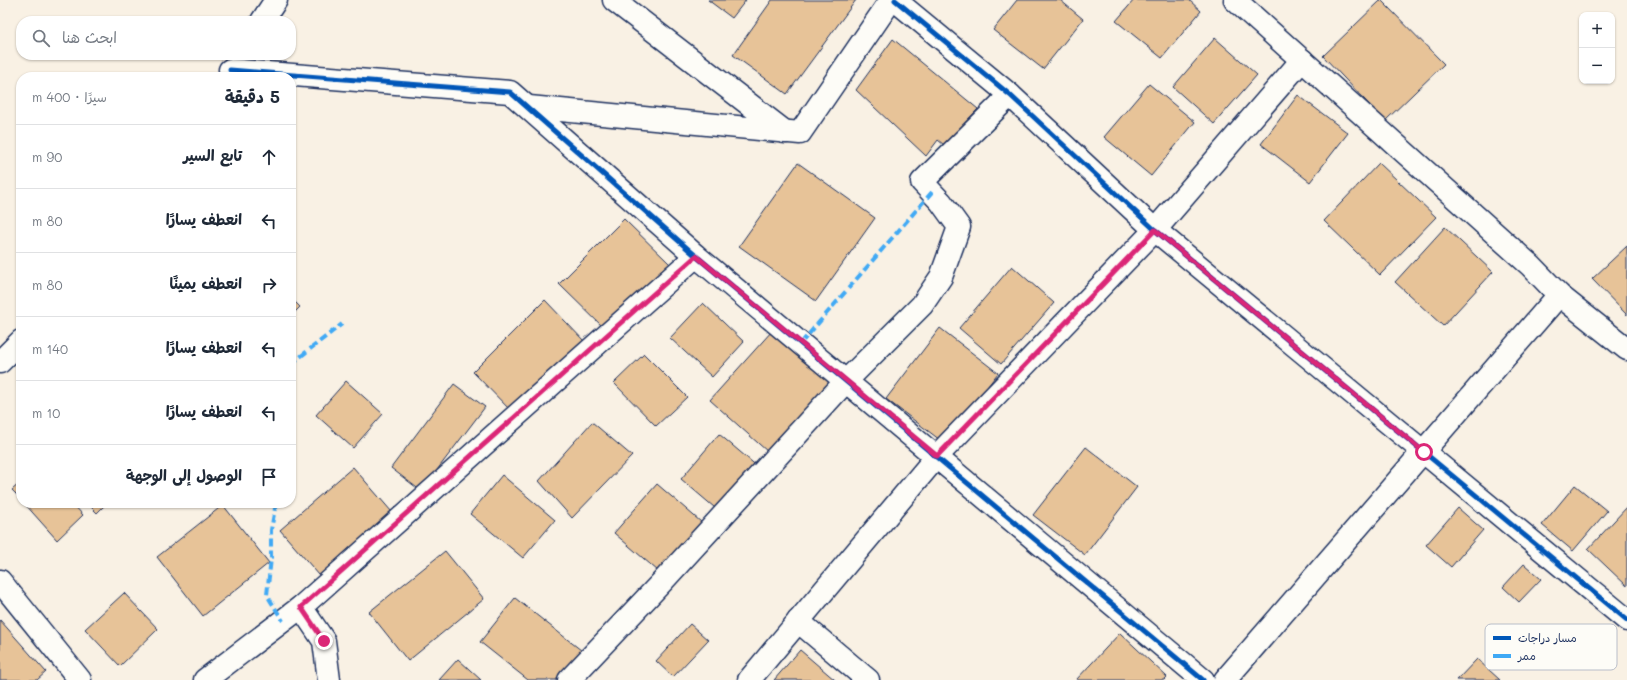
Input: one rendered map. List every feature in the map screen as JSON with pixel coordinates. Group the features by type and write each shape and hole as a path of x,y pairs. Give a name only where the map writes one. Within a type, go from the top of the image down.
{"street":[{"path":"265,16 276,0"},
{"path":"614,0 785,132"},
{"path":"529,107 800,133 892,0"},
{"path":"895,0 1010,95 1155,230 1627,620"},
{"path":"1236,0 1531,266 1559,295 1627,349"},
{"path":"749,680 937,456 1155,230 1302,60"},
{"path":"232,67 288,72"},
{"path":"296,73 510,92 529,107 696,256 1203,680"},
{"path":"569,680 667,576 846,381 922,305 941,277 958,227 940,202 922,182 1010,95"},
{"path":"205,680 301,607 696,256"},
{"path":"1225,680 1559,295"},
{"path":"0,362 16,347"},
{"path":"0,581 80,680"},
{"path":"301,607 324,641 330,680"},
{"path":"798,621 868,680"}],"building":[{"path":"708,0 746,0 732,18"},
{"path":"772,0 856,0 787,94 733,55"},
{"path":"1017,0 1060,0 1083,19 1043,69 993,30"},
{"path":"1134,0 1189,0 1201,11 1162,58 1116,21"},
{"path":"1381,0 1444,64 1385,121 1323,56"},
{"path":"1215,38 1257,75 1214,124 1173,87"},
{"path":"893,39 978,109 944,145 938,140 926,156 856,90"},
{"path":"1149,84 1195,122 1151,176 1104,137"},
{"path":"1298,95 1348,133 1310,182 1261,144"},
{"path":"798,163 875,218 816,301 739,246"},
{"path":"1379,163 1436,217 1380,275 1324,221"},
{"path":"624,219 671,265 606,330 559,284"},
{"path":"1445,227 1493,272 1443,326 1395,282"},
{"path":"1627,246 1627,315 1592,279"},
{"path":"1012,266 1054,303 1001,364 959,328"},
{"path":"545,300 585,342 513,413 473,372"},
{"path":"296,303 300,307 296,311"},
{"path":"703,303 744,342 712,377 670,338"},
{"path":"940,328 998,373 944,443 886,399"},
{"path":"772,331 830,383 768,452 710,400"},
{"path":"644,354 687,397 656,426 614,383"},
{"path":"346,381 383,414 353,448 316,415"},
{"path":"454,384 485,407 421,491 391,468"},
{"path":"592,422 632,456 572,518 539,481"},
{"path":"719,434 759,468 721,513 681,479"},
{"path":"1086,447 1137,487 1085,555 1033,515"},
{"path":"353,467 398,519 326,583 280,530"},
{"path":"502,475 555,520 523,558 470,514"},
{"path":"657,484 701,522 658,571 614,533"},
{"path":"1575,485 1607,511 1573,551 1542,525"},
{"path":"16,486 16,494 12,490"},
{"path":"1627,507 1627,586 1588,549"},
{"path":"28,508 77,508 83,515 57,540"},
{"path":"92,508 102,508 97,513"},
{"path":"219,508 225,508 269,563 203,616 157,557"},
{"path":"1458,508 1483,530 1451,567 1426,545"},
{"path":"445,551 484,599 408,661 369,612"},
{"path":"1524,564 1541,579 1519,602 1503,587"},
{"path":"124,593 158,629 120,666 85,629"},
{"path":"515,598 591,658 574,680 528,680 480,642"},
{"path":"0,620 46,672 37,680 0,680"},
{"path":"690,624 708,640 673,677 656,661"},
{"path":"1120,633 1167,677 1164,680 1076,680"},
{"path":"800,650 835,680 774,680"},
{"path":"458,659 481,680 439,680"},
{"path":"1477,659 1485,666 1485,670 1489,670 1500,680 1457,680"}],"marked path":[{"path":"801,343 932,192"},
{"path":"296,360 342,324"},
{"path":"275,508 271,530 271,558 267,595 283,621"}],"cycle path":[{"path":"895,0 1010,95 1155,230 1627,620"},
{"path":"230,70 255,72"},
{"path":"296,75 510,92 696,256 1203,680"}],"route":[{"path":"324,641 301,607 696,256 937,456 1155,230 1424,452"}]}
